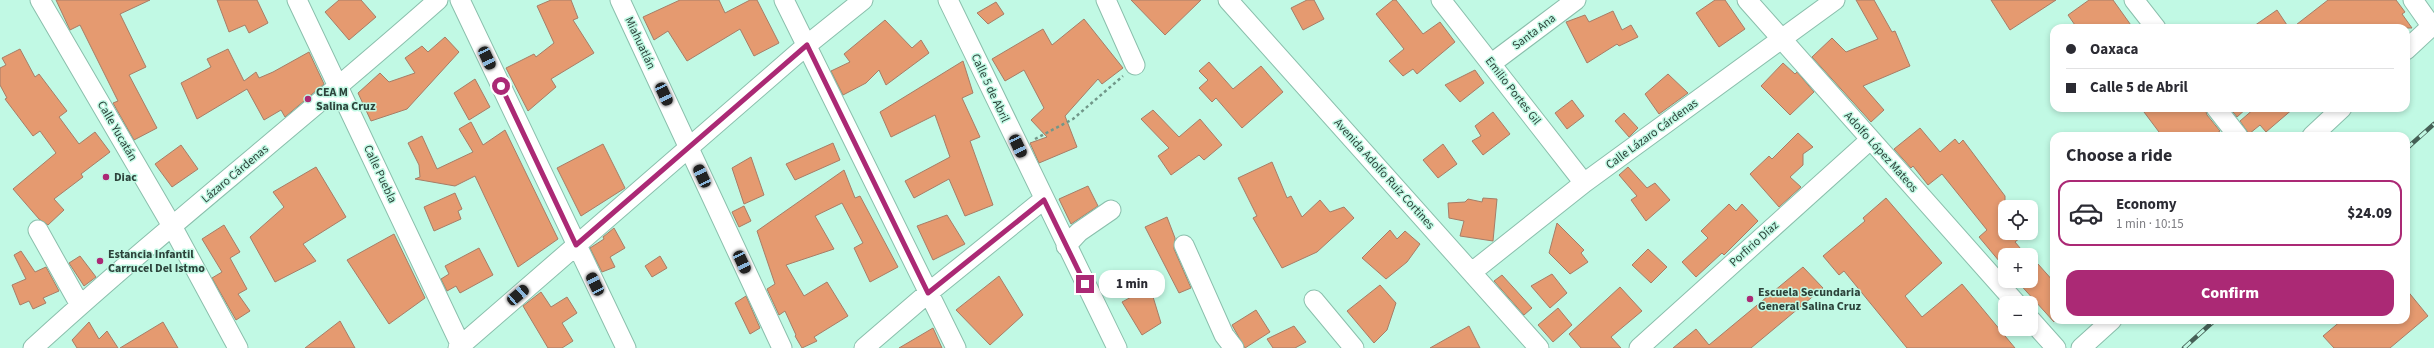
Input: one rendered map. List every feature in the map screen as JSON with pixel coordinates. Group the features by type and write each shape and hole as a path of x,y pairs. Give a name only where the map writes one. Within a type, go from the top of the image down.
{"street":[{"name":"Calle Yucatán","path":"40,0 172,226 238,348"},
{"name":"Calle Puebla","path":"297,0 460,347"},
{"name":"Lázaro Cárdenas","path":"33,348 80,305 339,87 438,0"},
{"path":"460,0 626,348"},
{"name":"Miahuatlán","path":"620,0 782,348"},
{"path":"784,0 956,348"},
{"path":"460,347 807,45 863,0"},
{"name":"Calle 5 de Abril","path":"948,0 1066,246 1117,348"},
{"path":"1106,0 1135,65"},
{"name":"Avenida Adolfo Ruiz Cortines","path":"1228,0 1539,348"},
{"name":"Emilio Portes Gil","path":"1441,0 1492,63 1584,183"},
{"name":"Santa Ana","path":"1492,63 1576,0"},
{"name":"Adolfo López Mateos","path":"1747,0 2010,296"},
{"name":"Calle Lázaro Cárdenas","path":"1472,272 1584,183 1783,40 1835,0"},
{"path":"2134,0 2153,24"},
{"path":"2410,46 2433,26 2413,0"},
{"path":"2219,112 2235,132"},
{"path":"2316,132 2338,112"},
{"name":"Porfirio Díaz","path":"1639,348 1870,140"},
{"path":"864,348 928,293 1044,200"},
{"path":"1066,246 1079,232 1111,210"},
{"path":"38,230 80,305"},
{"path":"1184,245 1229,341"},
{"path":"1314,300 1354,348"},
{"path":"2081,348 2108,324"},
{"path":"2038,328 2056,348"}],"path":[{"path":"1018,146 1046,135 1073,119 1135,65"}],"building":[{"path":"56,0 150,0 120,14 146,67 129,75 157,128 134,140 113,103 118,101 80,25 70,30"},
{"path":"217,0 257,0 268,23 249,33 245,25 229,32"},
{"path":"339,0 361,0 376,17 349,40 325,12"},
{"path":"551,0 571,0 578,18 573,20 594,53 551,79 556,87 528,111 506,68 534,54 536,57 554,43 537,6"},
{"path":"680,0 719,0 725,13 750,0 757,0 779,43 754,56 740,29 687,61 668,31 654,40 643,17"},
{"path":"1131,0 1201,0 1165,35"},
{"path":"1307,0 1314,0 1324,19 1303,30 1291,8"},
{"path":"1393,0 1396,0 1423,34 1440,22 1455,42 1417,74 1413,69 1403,76 1389,61 1404,49 1376,14"},
{"path":"1715,0 1725,0 1745,29 1719,47 1696,13"},
{"path":"1856,0 1874,0 1892,32 1895,31 1910,66 1863,86 1884,110 1871,122 1812,57 1832,38 1846,52 1878,39"},
{"path":"1991,0 2056,0 2010,30"},
{"path":"2089,0 2113,0 2130,24 2074,24 2068,15"},
{"path":"2328,0 2396,0 2405,12 2402,14 2409,24 2297,24"},
{"path":"996,2 1004,14 988,24 977,13"},
{"path":"2277,10 2286,24 2257,24"},
{"path":"1613,11 1622,30 1631,25 1638,37 1619,46 1617,44 1587,63 1566,22 1585,15 1589,22"},
{"path":"1084,19 1123,68 1102,84 1098,79 1065,116 1077,147 1039,163 1030,143 1047,137 1031,120 1044,108 1024,70 1005,81 992,59 1043,29 1052,45"},
{"path":"885,20 912,48 921,40 929,53 886,85 879,70 866,83 843,95 831,71 850,62 844,54"},
{"path":"445,37 459,52 407,109 371,121 358,93 380,73 389,82 415,73 405,58 422,46 428,52"},
{"path":"20,49 35,77 39,74 67,111 59,117 79,144 95,132 110,152 81,174 83,177 54,199 64,210 48,225 39,219 13,189 56,153 40,131 33,136 5,99 7,98 0,85 0,68 6,65 2,58"},
{"path":"228,49 244,81 256,72 259,78 273,72 309,52 324,84 285,117 281,110 264,120 247,89 197,119 181,83 211,67 207,59"},
{"path":"963,61 973,93 962,98 980,137 970,141 993,205 965,216 949,179 914,198 905,181 950,157 935,115 891,137 880,112"},
{"path":"1209,62 1233,89 1261,66 1283,92 1242,128 1216,98 1212,102 1199,88 1208,80 1199,71"},
{"path":"1783,63 1795,74 1797,72 1814,92 1790,115 1761,86"},
{"path":"1475,70 1484,83 1460,102 1445,85"},
{"path":"1668,74 1688,93 1659,114 1645,94"},
{"path":"475,79 490,107 469,120 454,93"},
{"path":"1572,100 1584,116 1567,129 1555,113"},
{"path":"1153,110 1179,137 1200,119 1222,145 1204,160 1199,155 1171,175 1158,156 1169,148 1141,119"},
{"path":"1493,112 1510,134 1483,155 1472,141 1481,136 1475,126"},
{"path":"2144,112 2206,112 2220,131 2219,132 2159,132"},
{"path":"2233,112 2243,112 2237,117"},
{"path":"2250,112 2289,112 2266,132 2260,125 2251,132 2248,132 2240,121"},
{"path":"1624,113 1638,128 1629,137 1615,121"},
{"path":"471,122 483,145 505,130 558,239 518,267 475,176 455,186 415,179 420,177 419,165 408,143 422,136 437,169 473,152 459,129"},
{"path":"1920,128 1940,152 1955,139 1959,144 1963,140 2005,196 2005,200 1998,200 1998,240 2017,240 2015,242 2020,248 1998,248 1998,260 1979,237 1987,230 1942,174 1928,185 1913,166 1911,168 1894,149"},
{"path":"1798,133 1813,147 1803,154 1803,165 1790,177 1801,187 1779,207 1750,174 1769,156 1772,159"},
{"path":"833,143 840,160 795,180 786,164"},
{"path":"603,144 625,188 581,216 557,168"},
{"path":"1443,144 1457,164 1438,178 1423,160"},
{"path":"181,145 198,169 172,187 155,164"},
{"path":"751,157 764,195 744,204 732,168"},
{"path":"1272,162 1287,198 1291,196 1302,217 1320,200 1330,212 1344,207 1354,218 1317,252 1282,268 1253,218 1257,216 1238,178"},
{"path":"316,167 346,217 303,244 316,261 275,282 250,237 284,207 273,192"},
{"path":"1628,167 1647,188 1655,183 1670,200 1646,221 1631,200 1637,196 1619,175"},
{"path":"844,170 855,198 860,196 898,267 870,282 854,248 863,243 842,203 815,216 834,249 786,265 804,296 827,282 848,316 814,337 817,341 802,348 795,336 796,335 785,311 779,315 767,289 775,284 757,231"},
{"path":"1088,186 1098,206 1071,224 1059,199"},
{"path":"455,193 462,209 458,211 461,219 434,231 424,207"},
{"path":"1483,198 1497,199 1493,241 1460,236 1464,221 1449,218 1448,203 1465,202 1468,199 1482,202"},
{"path":"1886,198 1942,263 1905,296 1922,317 1962,284 1998,327 1998,336 2005,336 2015,348 1907,348 1844,271 1839,275 1823,256 1865,221 1863,218"},
{"path":"1729,204 1736,211 1742,204 1758,221 1724,255 1722,253 1696,277 1682,262 1708,238 1701,231"},
{"path":"744,206 751,221 739,227 732,212"},
{"path":"947,215 965,244 933,260 917,226"},
{"path":"1167,217 1175,238 1174,249 1191,288 1179,293 1145,227"},
{"path":"1557,223 1584,250 1581,253 1588,262 1570,274 1549,253"},
{"path":"224,225 240,252 230,258 247,289 238,294 250,311 236,320 212,278 222,272 202,239"},
{"path":"614,228 625,248 610,257 615,267 602,272 590,248 604,239 603,237"},
{"path":"1390,230 1397,239 1405,231 1420,244 1407,262 1386,279 1362,258"},
{"path":"394,234 425,298 389,324 347,260"},
{"path":"479,248 493,275 460,293 456,286 447,291 441,279 449,274 445,266"},
{"path":"1648,249 1667,267 1651,283 1632,265"},
{"path":"21,251 35,272 46,267 59,291 43,298 46,303 33,309 29,301 20,305 12,285 26,279 14,255"},
{"path":"80,256 96,277 84,286 69,263"},
{"path":"660,256 667,268 652,277 645,266"},
{"path":"2038,264 2050,278 2050,318 2038,304 2038,296 2031,296 2023,288 2038,288"},
{"path":"1803,267 1823,288 1751,348 1673,348 1696,329 1709,345"},
{"path":"1552,274 1567,293 1550,308 1531,286"},
{"path":"1502,275 1532,308 1524,315 1494,281"},
{"path":"999,276 1023,315 990,345 956,310"},
{"path":"1380,285 1396,303 1387,330 1374,343 1347,311"},
{"path":"1150,287 1161,323 1142,335 1122,302"},
{"path":"1620,287 1642,311 1611,337 1621,348 1581,348 1569,334"},
{"path":"541,292 551,307 567,297 577,313 562,323 573,341 562,348 548,348 523,306"},
{"path":"2410,294 2428,316 2390,348 2334,348 2323,336 2337,324 2410,324"},
{"path":"746,296 760,328 750,334 735,303"},
{"path":"1558,308 1572,325 1553,342 1538,325"},
{"path":"1256,310 1270,332 1245,348 1232,325"},
{"path":"340,321 355,348 305,348"},
{"path":"89,322 99,339 107,331 118,348 77,348 72,340"},
{"path":"163,322 178,348 120,348"},
{"path":"1294,326 1306,342 1295,348 1273,348 1267,339"},
{"path":"1469,326 1480,348 1430,348"},
{"path":"933,328 942,348 899,348"}],"railway":[{"path":"2410,145 2434,124"},
{"path":"2184,348 2211,324"}],"place":[{"name":"CEA M Salina Cruz","path":"308,99"},
{"name":"Diac","path":"106,177"},
{"name":"Estancia Infantil Carrucel Del Istmo","path":"100,261"},
{"name":"Escuela Secundaria General Salina Cruz","path":"1750,299"}],"route":[{"path":"501,86 576,245 807,45 928,293 1044,200 1085,284"}]}
